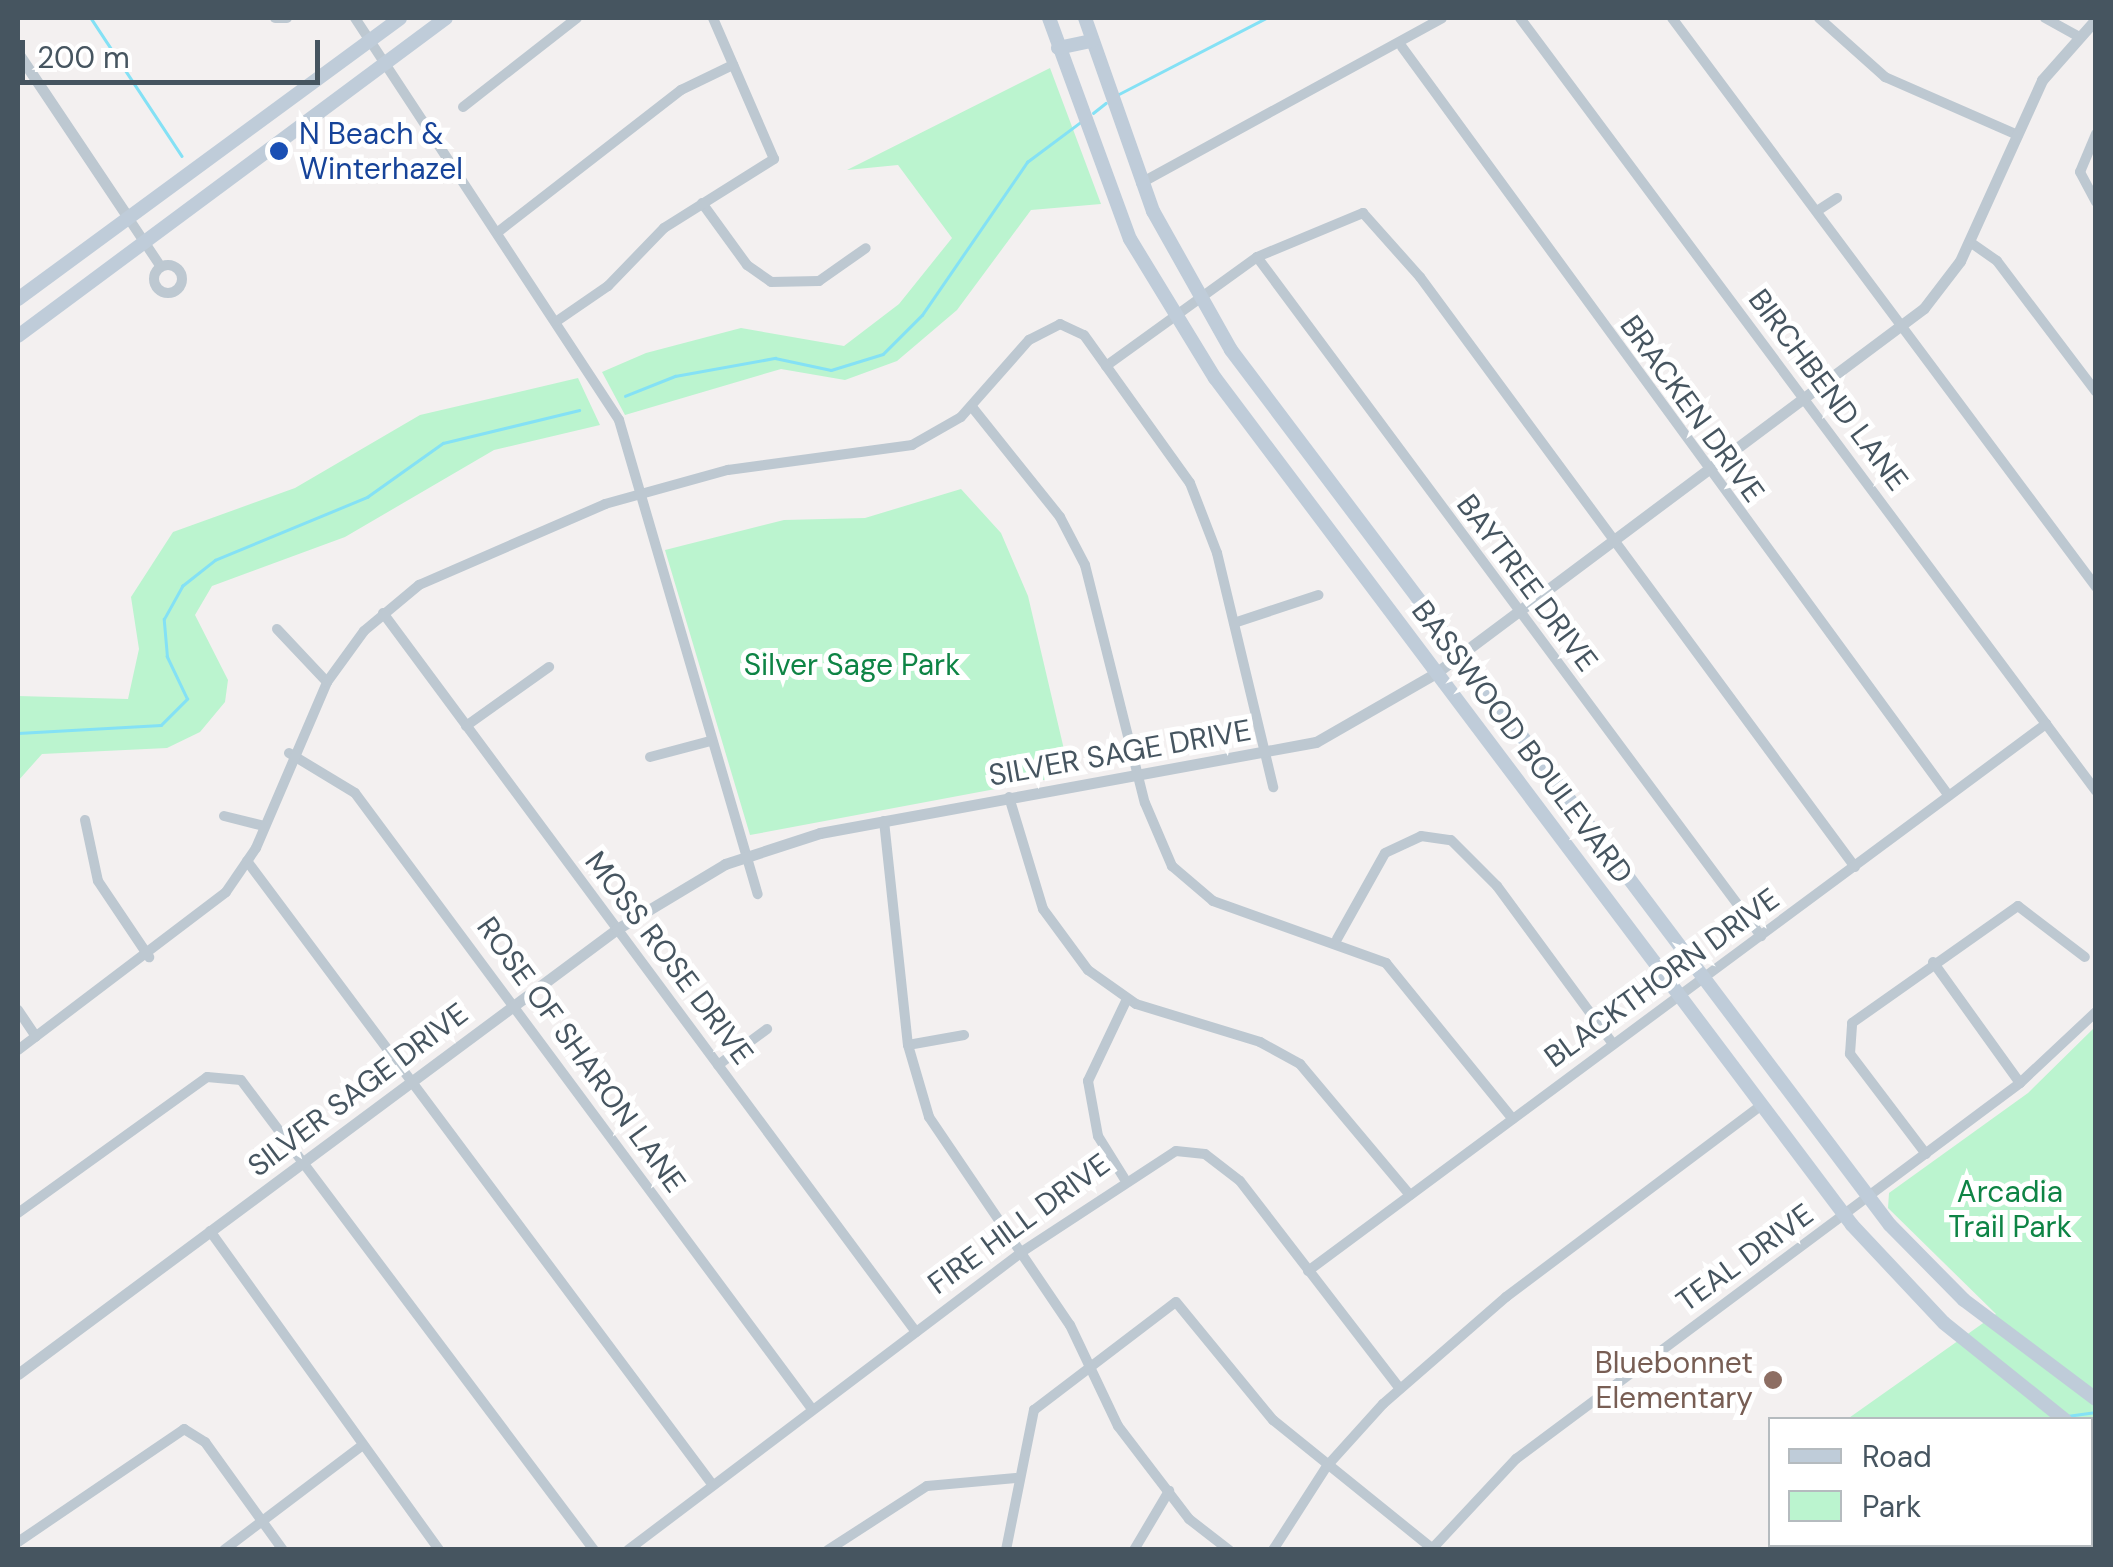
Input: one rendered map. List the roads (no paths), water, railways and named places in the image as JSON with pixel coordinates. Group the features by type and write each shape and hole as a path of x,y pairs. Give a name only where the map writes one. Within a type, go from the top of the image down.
{"main road":[{"path":"18,299 400,18"},
{"path":"18,336 446,18"},
{"name":"BASSWOOD BOULEVARD","path":"1050,18 1087,134 1174,314 1758,1107 1845,1216 1975,1351 2061,1417"},
{"name":"BASSWOOD BOULEVARD","path":"1085,18 1141,183 1196,296 1868,1198 2008,1336 2096,1399"},
{"path":"1058,48 1092,41"}],"street":[{"path":"275,18 287,18"},
{"path":"355,18 619,420 710,741 758,894"},
{"path":"556,322 702,203 775,154 713,18"},
{"path":"1141,183 1402,47 1442,18"},
{"name":"BIRCHBEND LANE","path":"1520,18 2096,791"},
{"path":"1672,18 2096,586"},
{"path":"1819,18 1899,85 2018,135"},
{"path":"2045,18 2077,36"},
{"path":"464,107 572,19"},
{"name":"SILVER SAGE DRIVE","path":"18,1374 617,929 744,856 884,821 1265,753 1361,721 1436,673 1904,328 1970,242 2042,80 2096,19"},
{"name":"BRACKEN DRIVE","path":"1402,47 1707,473 1949,796"},
{"path":"18,52 161,267"},
{"path":"498,232 681,90 733,65"},
{"path":"2096,134 2080,172 2096,202"},
{"path":"1818,211 1837,198"},
{"path":"702,203 746,265 771,282 819,281 866,248"},
{"path":"1106,366 1196,296 1256,257 1348,213 1366,216 1855,866"},
{"path":"1970,242 1997,261 2096,392"},
{"name":"BAYTREE DRIVE","path":"1256,257 1761,936"},
{"path":"18,1050 209,911 248,861 289,753 327,682 382,613 493,546 642,494 728,470 892,451 972,407 1029,340 1065,326 1106,366 1190,483 1234,623 1273,787"},
{"path":"972,407 1074,540 1150,822 1182,878 1214,901 1338,939 1386,963 1423,999 1513,1119"},
{"path":"1234,623 1318,596"},
{"name":"MOSS ROSE DRIVE","path":"382,613 916,1332"},
{"path":"277,629 327,682"},
{"path":"466,726 548,667"},
{"name":"BLACKTHORN DRIVE","path":"1308,1271 2046,724"},
{"path":"650,757 710,741"},
{"name":"ROSE OF SHARON LANE","path":"289,753 354,792 812,1410"},
{"path":"1008,797 1043,910 1088,970 1127,999 1260,1042 1300,1064 1410,1196"},
{"path":"224,816 264,826"},
{"path":"85,820 98,881 150,957"},
{"path":"884,821 908,1045 942,1144 1070,1325 1085,1370 1169,1491 1229,1550"},
{"path":"1338,939 1385,853 1420,836 1450,840 1497,886 1613,1044"},
{"path":"248,861 712,1484"},
{"path":"1926,1154 1846,1036 1932,962 2018,906 2085,957"},
{"path":"1932,962 2020,1082"},
{"path":"1124,1178 1098,1136 1088,1080 1127,999"},
{"path":"18,1010 36,1037"},
{"name":"TEAL DRIVE","path":"1432,1549 1516,1459 2020,1082 2096,1012"},
{"path":"718,1064 768,1029"},
{"path":"908,1045 964,1035"},
{"path":"18,1213 214,1074 257,1092 594,1550"},
{"path":"1274,1550 1327,1466 1400,1389 1506,1297 1758,1107"},
{"name":"FIRE HILL DRIVE","path":"628,1550 1020,1253 1164,1154 1205,1154 1240,1181 1400,1389"},
{"path":"210,1231 439,1550"},
{"path":"1006,1550 1016,1478 1034,1410 1166,1306 1182,1304 1273,1420 1432,1549"},
{"path":"18,1542 176,1429 204,1442 284,1550"},
{"path":"224,1550 363,1445"},
{"path":"828,1550 918,1490 1016,1478"},
{"path":"1134,1550 1169,1491"}],"waterway":[{"path":"91,18 182,156"},
{"path":"1117,95 1266,18"},
{"path":"1093,113 1106,103"},
{"path":"625,396 675,376 775,358 831,370 883,354 922,315 1027,162 1082,121"},
{"path":"18,733 161,725 187,699 167,657 164,619 182,586 215,560 367,497 443,443 579,410"},
{"path":"2067,1416 2096,1412"},
{"path":"1860,1547 1864,1550"}],"place":[{"name":"N Beach & Winterhazel","path":"279,151"},
{"name":"Bluebonnet Elementary","path":"1773,1380"}],"park label":[{"name":"Silver Sage Park","path":"852,665"},
{"name":"Arcadia Trail Park","path":"2010,1209"}]}
